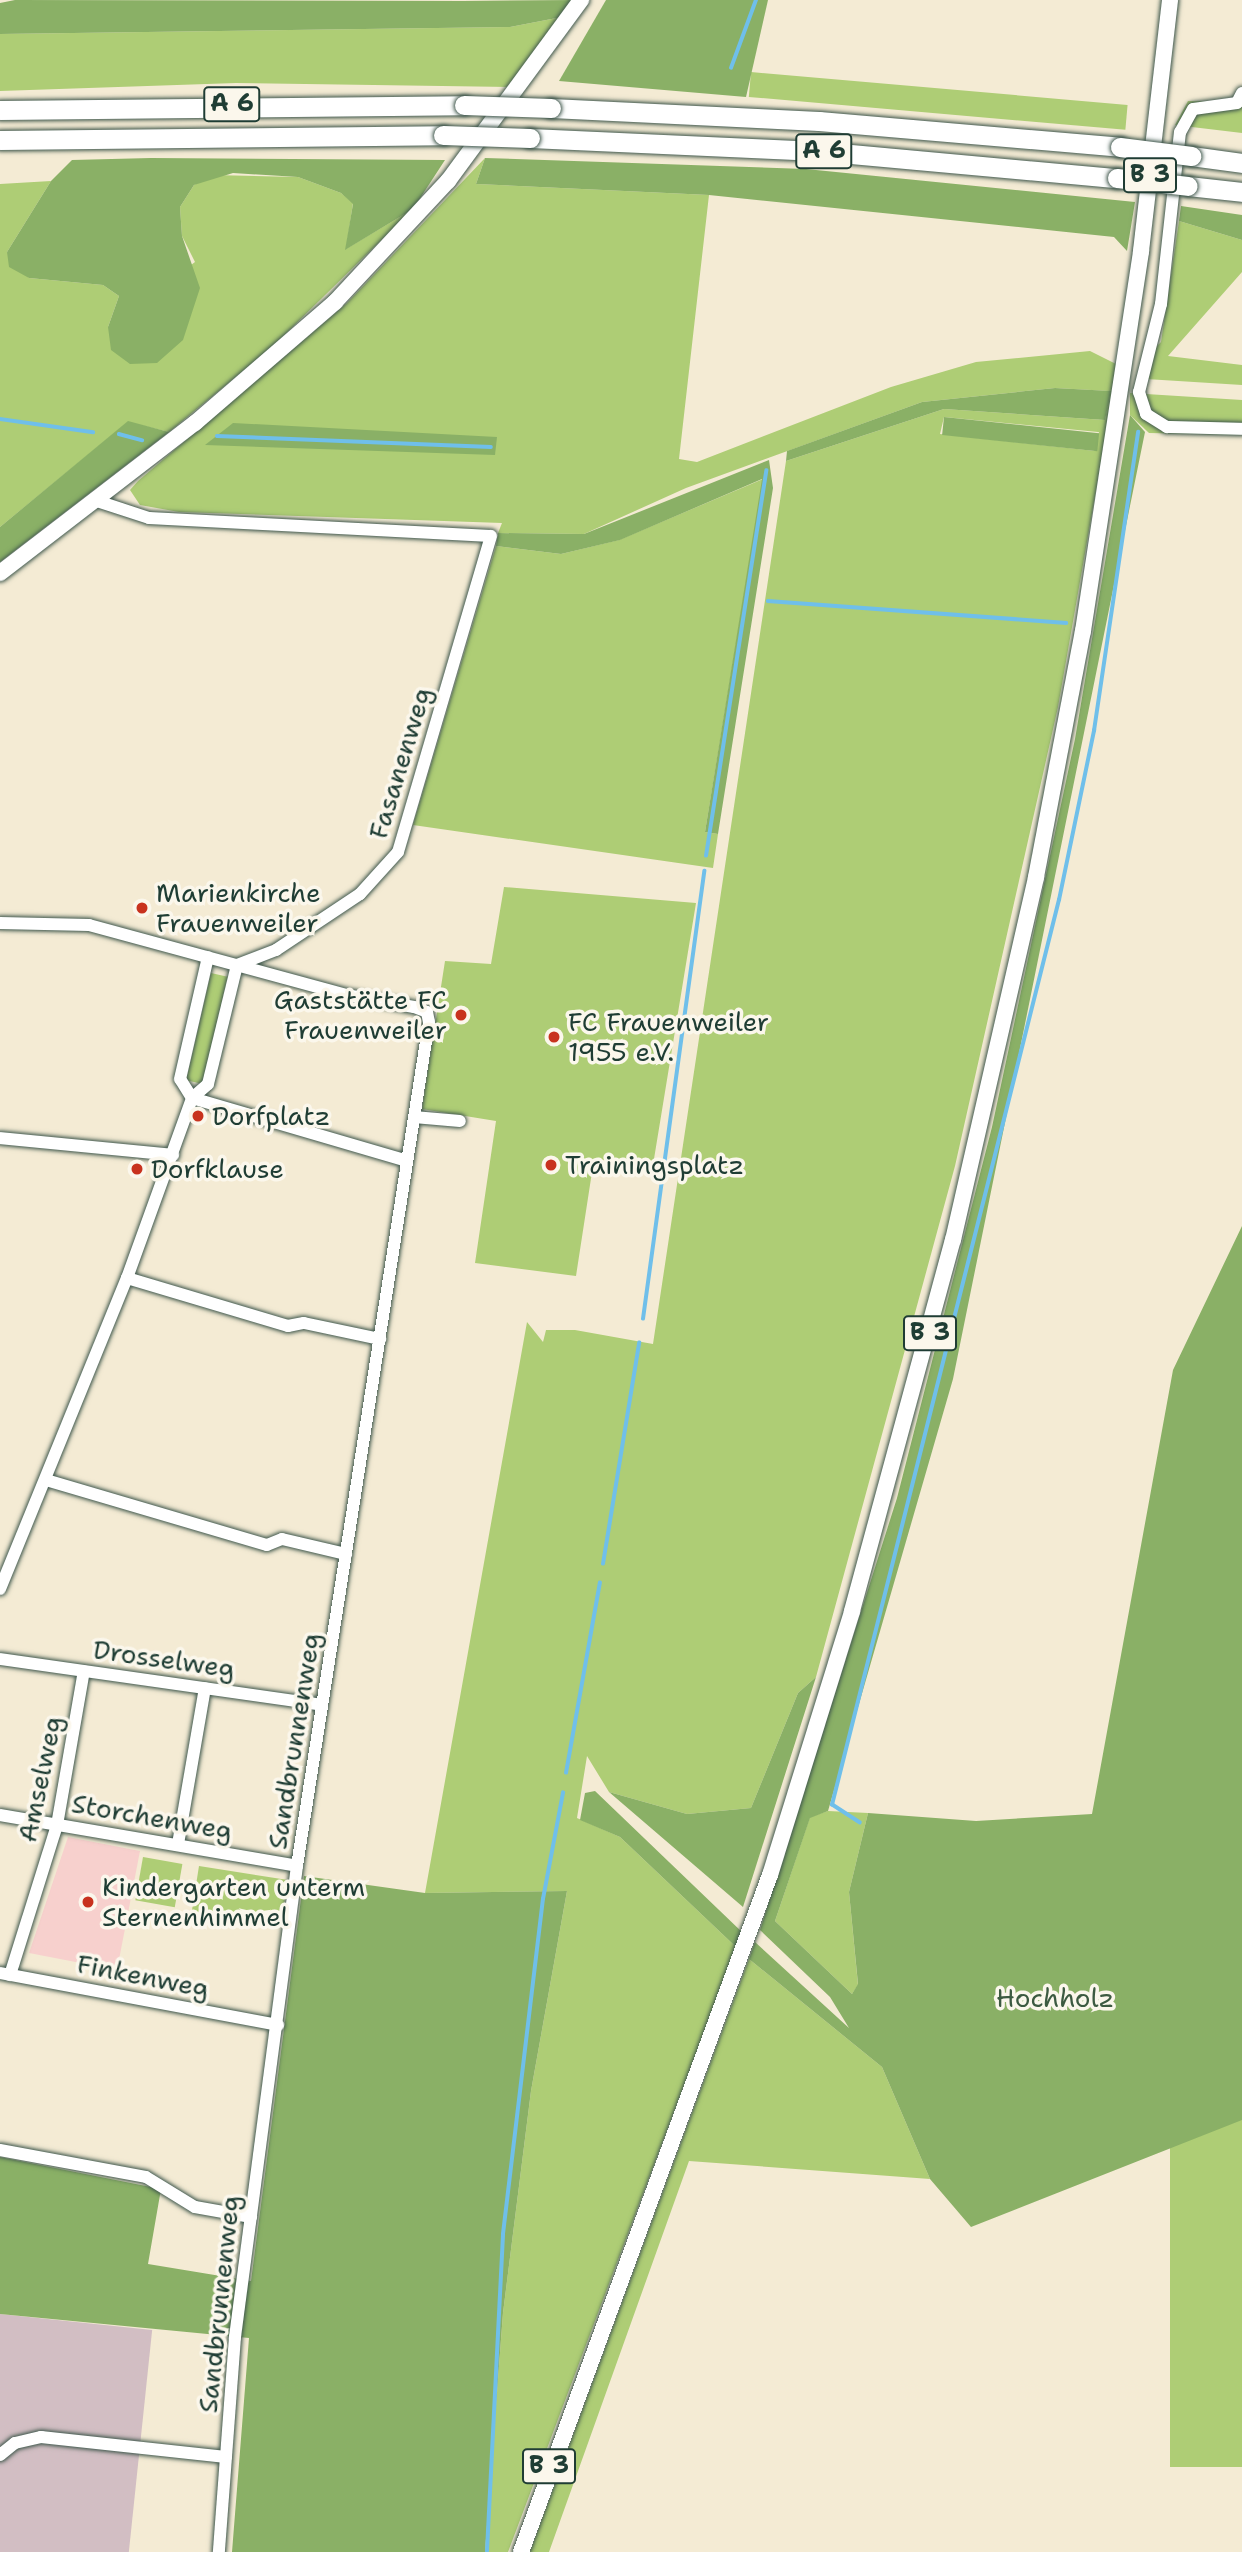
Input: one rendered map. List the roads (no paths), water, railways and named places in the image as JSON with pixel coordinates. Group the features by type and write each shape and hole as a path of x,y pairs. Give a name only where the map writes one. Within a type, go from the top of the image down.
{"highway":[{"name":"A 6","path":"0,110 464,106 551,108 819,121 1120,147 1242,163"},
{"name":"A 6","path":"0,140 443,135 818,150 1242,192"}],"main road":[{"path":"0,573 195,423 393,245 448,181 581,0"},
{"name":"B 3","path":"521,2552 770,1875 907,1415 983,1120 1058,767 1113,453 1170,0"},
{"name":"B 3","path":"514,2552 584,2380"}],"street":[{"path":"1242,93 1237,103 1193,109 1180,132 1161,304 1139,392 1146,414 1167,427 1242,429"},
{"name":"Fasanenweg","path":"97,500 149,519 491,536 398,852 360,894 276,950 237,965"},
{"path":"0,923 89,925 237,965 208,1084 192,1098 127,1278 0,1588"},
{"path":"208,957 180,1079 192,1098 407,1161"},
{"name":"Sandbrunnenweg","path":"219,2552 251,2217 297,1866 414,1117 427,1012 237,965"},
{"path":"414,1117 460,1121"},
{"path":"1,1142 173,1155"},
{"path":"127,1278 288,1326 304,1323 380,1339"},
{"path":"46,1480 267,1545 282,1539 346,1554"},
{"name":"Drosselweg","path":"0,1659 322,1705"},
{"name":"Amselweg","path":"5,1974 57,1825 84,1671"},
{"path":"178,1844 205,1688"},
{"name":"Storchenweg","path":"0,1815 297,1866"},
{"name":"Finkenweg","path":"5,1974 278,2025"},
{"path":"0,2150 146,2177 195,2207 251,2217"},
{"path":"0,2455 41,2437 226,2457"}],"waterway":[{"path":"731,68 756,0"},
{"path":"0,419 93,432"},
{"path":"860,1823 832,1805 1059,900 1094,731 1138,432"},
{"path":"119,434 142,440"},
{"path":"217,436 491,447"},
{"path":"706,856 766,471"},
{"path":"768,601 1066,623"},
{"path":"643,1319 704,871"},
{"path":"603,1564 639,1343"},
{"path":"566,1773 600,1583"},
{"path":"487,2551 503,2234 543,1899 563,1793"}],"place":[{"name":"Marienkirche Frauenweiler","path":"142,908"},
{"name":"Gaststätte FC Frauenweiler","path":"461,1015"},
{"name":"FC Frauenweiler 1955 e.V.","path":"554,1037"},
{"name":"Dorfplatz","path":"198,1116"},
{"name":"Trainingsplatz","path":"551,1165"},
{"name":"Dorfklause","path":"137,1169"},
{"name":"Kindergarten unterm Sternenhimmel","path":"88,1902"}],"park label":[{"name":"Hochholz","path":"1055,1998"}]}
